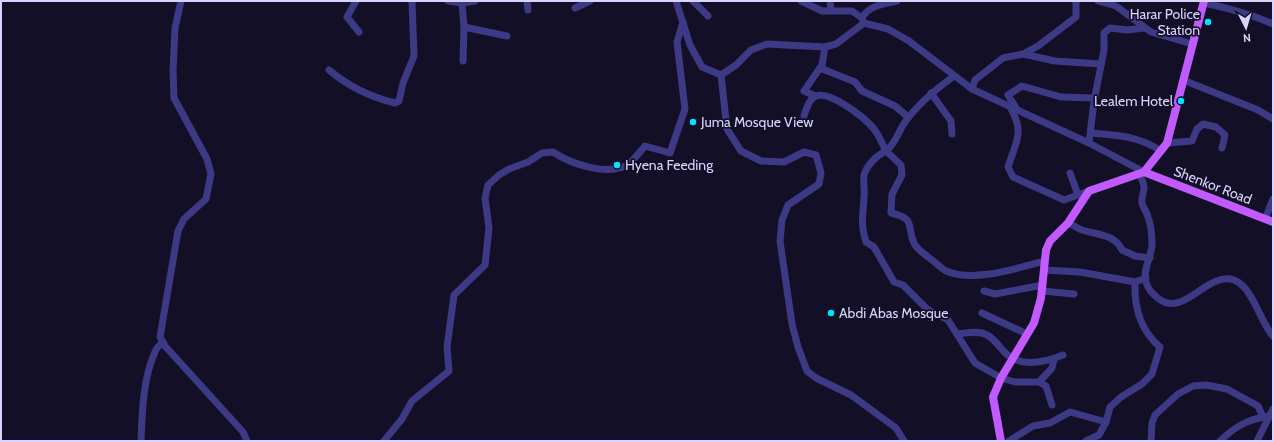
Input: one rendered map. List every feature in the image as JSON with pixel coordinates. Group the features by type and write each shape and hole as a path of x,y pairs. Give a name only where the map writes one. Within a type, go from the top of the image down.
{"main road":[{"path":"1000,441 993,397 1001,378 1038,314 1048,245 1068,223 1089,191 1142,173 1167,143 1204,2"},
{"name":"Shenkor Road","path":"1142,173 1269,220"}],"street":[{"path":"181,1 176,28 173,71 174,98 207,159 211,174 206,199 184,219 178,231 160,337 243,432 247,441"},
{"path":"356,1 347,17 359,32"},
{"path":"329,70 344,83 381,100 395,103 399,101 403,83 414,56 412,1"},
{"path":"448,1 462,4 475,1"},
{"path":"527,1 528,10"},
{"path":"575,8 590,1"},
{"path":"676,1 690,45 702,68 721,75"},
{"path":"694,1 708,16"},
{"path":"801,1 822,11 852,11 863,21 888,29 909,41 972,89 1089,143 1142,173 1144,187 1142,202 1152,228 1152,245 1146,278 1152,293 1161,300 1174,304 1221,280 1234,280 1256,303 1263,323 1273,336"},
{"path":"830,1 831,11"},
{"path":"721,75 736,65 751,50 767,44 825,47 836,44 863,21 866,12 873,7 897,1"},
{"path":"972,89 975,80 1003,58 1023,54 1057,33 1076,17 1076,1"},
{"path":"1098,1 1116,6 1151,32 1192,44"},
{"path":"1204,2 1229,8 1273,24"},
{"path":"462,4 464,27 463,60"},
{"path":"384,441 402,419 412,401 449,371 447,347 454,295 485,265 490,228 485,198 488,185 499,175 509,169 528,162 542,153 553,152 564,159 590,168 612,170 629,164 645,146 670,153 685,109 677,42 683,22"},
{"path":"464,27 507,36"},
{"path":"1089,143 1094,98 1101,64 1104,33 1110,28 1128,30 1144,28"},
{"path":"825,47 820,68 804,91 815,96 822,95 834,99 856,112 874,129 886,150 902,165 902,175 892,194 892,213 901,215 907,220 912,227 912,235 915,245 946,271 965,276 1045,265 1109,275 1135,282 1146,278"},
{"path":"1023,54 1055,61 1101,64"},
{"path":"820,68 855,82 862,91 894,106 908,117"},
{"path":"721,75 727,129 741,150 761,161 784,162 804,152 816,154 821,173 819,184 788,206 782,220 780,241 792,324 807,371 816,378 851,396 896,428 904,441"},
{"path":"954,76 931,93 908,117 893,146 880,154 872,162 864,175 864,197 861,219 866,242 874,247 894,282 903,285 928,309 948,320 975,363 1001,378 1015,382 1039,382 1046,386 1052,404"},
{"path":"1183,80 1258,110 1273,120"},
{"path":"1016,109 1008,95 1022,86 1061,96 1094,98"},
{"path":"931,93 951,121 952,134"},
{"path":"804,116 811,100 815,96"},
{"path":"1009,105 1018,120 1019,131 1008,167 1013,177 1064,200 1089,191"},
{"path":"1167,143 1192,142 1197,129 1203,124 1216,127 1225,135 1222,148"},
{"path":"1091,132 1126,135 1149,143 1161,151"},
{"path":"1070,173 1078,195"},
{"path":"1269,220 1273,199"},
{"path":"1068,223 1082,230 1112,238 1119,243 1122,250 1135,256 1150,258"},
{"path":"1086,441 1100,435 1106,422 1110,407 1121,397 1142,384 1152,374 1160,347 1150,338 1142,324 1134,302 1135,282"},
{"path":"984,291 995,294 1042,288 1074,294"},
{"path":"982,313 1027,334"},
{"path":"957,334 971,332 987,334 1012,358 1034,363 1054,359 1063,355"},
{"path":"141,441 148,375 155,350 163,342"},
{"path":"1039,382 1052,368 1054,359"},
{"path":"1151,441 1152,423 1155,415 1178,394 1193,386 1206,385 1227,389 1258,406 1269,414"},
{"path":"1009,441 1033,426 1050,423 1070,412 1106,422"},
{"path":"1220,441 1232,430 1253,418 1269,414"},
{"path":"1257,441 1269,414"}],"place":[{"name":"Harar Police Station","path":"1208,22"},
{"name":"Lealem Hotel","path":"1181,101"},
{"name":"Juma Mosque View","path":"693,122"},
{"name":"Hyena Feeding","path":"617,165"},
{"name":"Abdi Abas Mosque","path":"831,313"}]}
